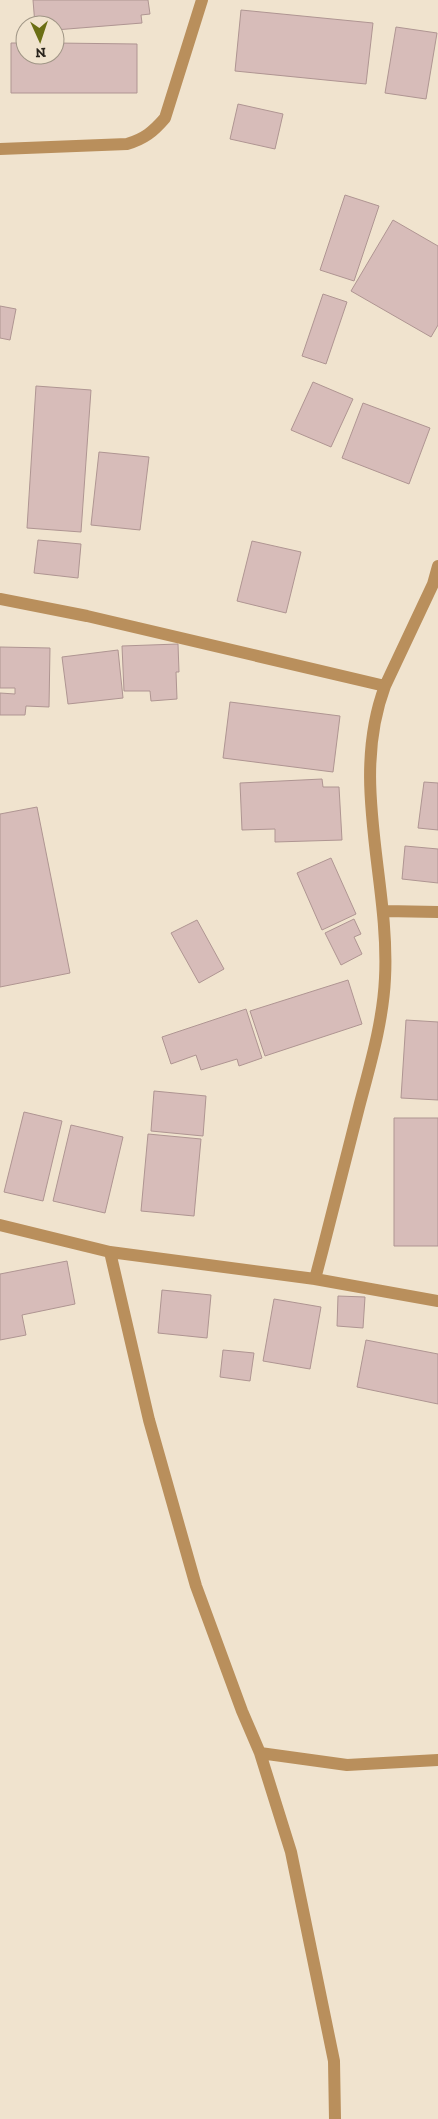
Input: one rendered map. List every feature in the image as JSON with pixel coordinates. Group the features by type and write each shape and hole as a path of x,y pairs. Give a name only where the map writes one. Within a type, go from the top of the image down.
{"street":[{"path":"0,148 127,144 143,139 152,133 165,118 202,0"},
{"path":"315,1279 380,1025 386,978 384,912 371,823 370,741 385,686 433,584 438,566"},
{"path":"0,599 87,616 385,686"},
{"path":"384,912 438,912"},
{"path":"0,1225 110,1252 315,1279 438,1301"},
{"path":"110,1252 149,1420 196,1586 242,1711 260,1752 293,1861 334,2061 335,2119"},
{"path":"260,1752 347,1765 438,1760"}],"building":[{"path":"33,0 148,0 150,14 141,15 142,23 65,29 65,15 34,15"},
{"path":"241,10 373,23 366,84 235,71"},
{"path":"396,27 437,33 426,99 385,93"},
{"path":"11,43 15,43 15,65 65,65 65,43 137,44 137,93 11,93"},
{"path":"238,104 283,114 275,149 230,139"},
{"path":"345,195 379,206 354,281 320,270"},
{"path":"393,220 438,246 438,325 431,337 351,291"},
{"path":"323,294 347,302 326,364 302,356"},
{"path":"0,306 16,309 10,340 0,338"},
{"path":"313,382 353,399 331,447 291,430"},
{"path":"36,386 91,390 81,532 27,528"},
{"path":"363,403 430,428 409,484 342,458"},
{"path":"99,452 149,457 140,530 91,525"},
{"path":"38,540 81,544 78,578 34,573"},
{"path":"252,541 301,552 286,613 237,601"},
{"path":"178,644 179,672 176,672 177,699 151,701 150,691 124,691 122,646"},
{"path":"0,647 50,648 49,707 26,706 25,715 0,715 0,693 15,694 15,688 0,688"},
{"path":"118,650 123,698 68,704 62,657"},
{"path":"230,702 340,716 333,772 223,758"},
{"path":"322,779 323,787 339,787 342,840 275,842 275,829 242,830 240,783"},
{"path":"424,782 438,783 438,830 418,828"},
{"path":"37,807 70,973 0,987 0,814"},
{"path":"405,846 438,849 438,883 402,879"},
{"path":"331,858 356,914 322,930 297,873"},
{"path":"354,919 361,934 354,937 362,954 341,965 325,933"},
{"path":"197,920 224,969 199,983 171,933"},
{"path":"348,980 362,1024 265,1056 250,1011"},
{"path":"246,1009 262,1058 239,1066 237,1059 201,1070 196,1055 171,1064 162,1037"},
{"path":"406,1020 438,1022 438,1100 401,1098"},
{"path":"154,1091 206,1096 203,1136 151,1131"},
{"path":"24,1112 62,1121 43,1201 4,1192"},
{"path":"394,1118 438,1118 438,1246 394,1246"},
{"path":"71,1125 123,1137 105,1213 53,1201"},
{"path":"148,1134 201,1139 194,1216 141,1211"},
{"path":"67,1261 75,1304 22,1315 26,1335 0,1340 0,1274"},
{"path":"162,1290 211,1295 207,1338 158,1333"},
{"path":"338,1296 365,1297 363,1328 337,1326"},
{"path":"274,1299 321,1307 310,1369 263,1361"},
{"path":"366,1340 438,1354 438,1404 357,1387"},
{"path":"223,1350 254,1353 250,1381 220,1377"}]}
